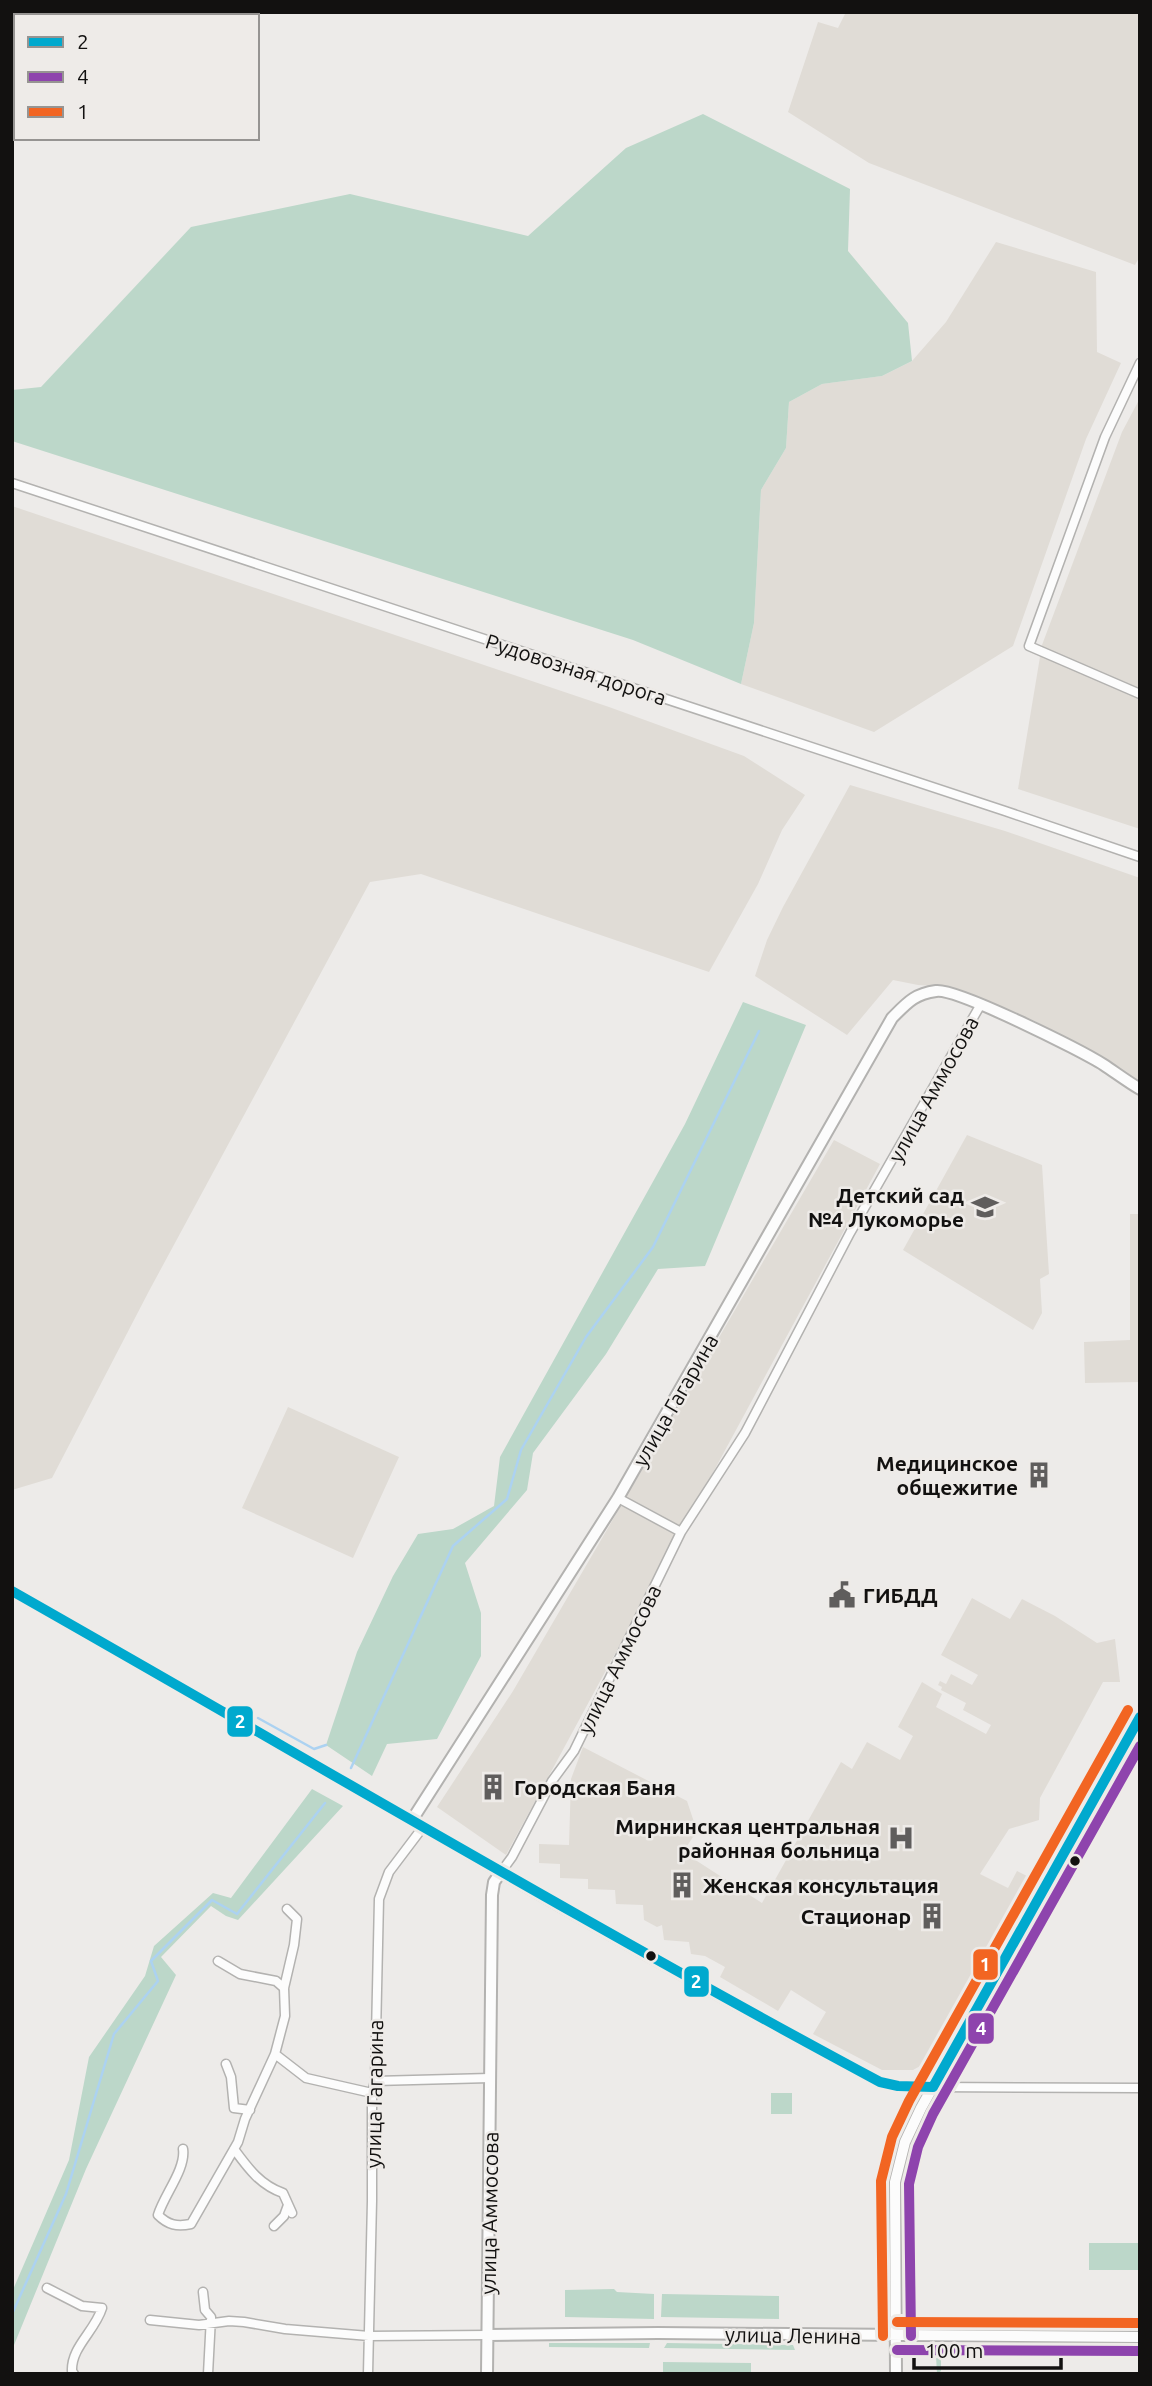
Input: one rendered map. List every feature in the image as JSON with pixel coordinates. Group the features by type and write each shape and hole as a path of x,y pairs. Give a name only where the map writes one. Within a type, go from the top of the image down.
{"main road":[{"name":"улица Гагарина","path":"412,1820 618,1498 892,1018 915,996 940,990 981,1004"},
{"path":"981,1004 1103,1064 1140,1089"},
{"path":"12,1591 707,1989 880,2082 898,2086 933,2087"},
{"path":"896,2374 895,2182 905,2142 933,2087 1140,1717"},
{"name":"улица Аммосова","path":"487,2374 492,1895 494,1882 501,1872"},
{"name":"улица Ленина","path":"488,2336 658,2333 1140,2337"}],"street":[{"path":"1140,363 1105,437 1029,646 1140,694"},
{"name":"Рудовозная дорога","path":"12,483 1140,858"},
{"name":"улица Аммосова","path":"501,1872 512,1857 552,1781 574,1751 681,1532 744,1433 854,1225 981,1004"},
{"path":"618,1498 681,1532"},
{"name":"улица Гагарина","path":"368,2374 372,2093 375,2081 379,1899 389,1872 423,1827"},
{"path":"183,2150 183,2164 163,2199 158,2215 167,2224 183,2226 191,2224 234,2148 275,2054 285,2016 285,1988 297,1919 287,1909"},
{"path":"218,1961 240,1974 276,1981 285,1988"},
{"path":"275,2054 306,2078 372,2093"},
{"path":"226,2064 232,2077 234,2108 250,2110"},
{"path":"375,2081 490,2078"},
{"path":"933,2087 1140,2088"},
{"path":"234,2148 258,2180 283,2193 290,2209 274,2226"},
{"path":"47,2288 82,2306 102,2308 99,2320 73,2358 74,2374"},
{"path":"203,2292 205,2310 212,2323 208,2374"},
{"path":"150,2320 199,2325 244,2322 285,2329 369,2336 488,2336"}],"shaded area":[{"path":"846,12 1140,12 1140,256 1135,265 869,163 788,112 818,22 838,28"},
{"path":"996,242 1096,272 1097,352 1121,363 1086,439 1013,646 874,732 741,684 754,623 761,490 786,448 789,402 822,384 882,376 912,361 946,322"},
{"path":"1140,398 1140,829 1018,789 1042,645 1122,432"},
{"path":"12,506 609,707 744,756 805,795 782,830 758,884 709,972 421,874 370,882 149,1291 52,1478 12,1490"},
{"path":"850,785 1005,831 1140,878 1140,1084 1035,1021 949,987 893,980 847,1035 755,976 767,940 783,907"},
{"name":"Детский сад №4 Лукоморье","path":"967,1135 1042,1165 1049,1274 1040,1279 1042,1313 1033,1330 903,1250"},
{"path":"834,1140 880,1164 506,1855 437,1807 513,1691"},
{"path":"1130,1214 1140,1214 1140,1382 1085,1383 1084,1342 1130,1340"},
{"path":"288,1407 399,1457 353,1558 242,1508"},
{"name":"Мирнинская центральная районная больница","path":"972,1598 1010,1619 1022,1599 1097,1643 1115,1639 1120,1682 1103,1682 1040,1798 1039,1820 1009,1829 980,1874 1008,1888 1017,1871 1031,1878 922,2065 913,2070 882,2070 813,2034 826,2012 791,1990 778,2011 720,1977 725,1967 705,1956 691,1954 689,1942 664,1940 662,1925 657,1927 644,1920 643,1905 616,1904 615,1890 588,1889 588,1879 560,1878 560,1864 539,1863 539,1844 569,1845 571,1779 583,1747 687,1801 697,1831 683,1852 762,1903 841,1762 852,1769 867,1742 900,1760 913,1736 898,1727 922,1682 942,1694 936,1707 986,1734 991,1725 963,1710 966,1703 941,1690 942,1687 938,1685 940,1681 946,1684 951,1674 972,1685 978,1675 941,1655"}],"green space":[{"path":"703,114 850,189 848,251 908,323 912,361 882,376 822,384 789,402 786,448 761,490 754,623 741,684 633,640 12,441 12,390 41,387 191,227 350,194 528,236 626,148"},
{"path":"743,1002 806,1025 705,1266 658,1269 606,1354 533,1453 527,1490 465,1563 481,1613 481,1656 437,1739 387,1744 372,1776 326,1745 357,1652 393,1576 418,1534 453,1529 494,1506 500,1457 685,1124"},
{"path":"312,1789 343,1806 238,1920 211,1906 161,1957 176,1975 86,2169 12,2350 12,2292 69,2160 89,2057 145,1976 154,1946 213,1893 231,1898"},
{"path":"771,2093 792,2093 792,2114 771,2114"},
{"path":"1089,2243 1140,2243 1140,2270 1089,2270"},
{"path":"614,2289 617,2292 654,2294 654,2319 565,2317 565,2290"},
{"path":"662,2294 779,2296 779,2319 661,2317"},
{"path":"549,2343 650,2343 649,2348 549,2347"},
{"path":"667,2343 793,2345 795,2350 664,2348"},
{"path":"914,2345 963,2345 963,2349 941,2349 941,2371 937,2374 936,2356 913,2355"},
{"path":"663,2362 751,2363 751,2374 663,2374"}],"waterway":[{"path":"351,1768 453,1546 507,1499 521,1450 586,1337 653,1247 759,1031"},
{"path":"258,1718 314,1749 326,1745"},
{"path":"12,2314 66,2194 114,2034 158,1981 151,1961 212,1900 237,1914 325,1803"}],"transit line":[{"name":"2","path":"12,1591 770,2023 880,2082 898,2086 933,2087"},
{"name":"1","path":"883,2336 881,2181 892,2137 909,2101 1128,1710"},
{"name":"2","path":"933,2087 1140,1717"},
{"name":"4","path":"911,2336 909,2184 918,2147 933,2114 1140,1746"},
{"name":"1","path":"897,2322 1140,2323"},
{"name":"4","path":"897,2350 1140,2351"}],"place":[{"name":"Детский сад №4 Лукоморье","path":"985,1207"},
{"name":"Медицинское общежитие","path":"1039,1475"},
{"name":"ГИБДД","path":"842,1595"},
{"name":"Городская Баня","path":"493,1787"},
{"name":"Мирнинская центральная районная больница","path":"901,1838"},
{"name":"Женская консультация","path":"682,1885"},
{"name":"Стационар","path":"932,1916"}]}
